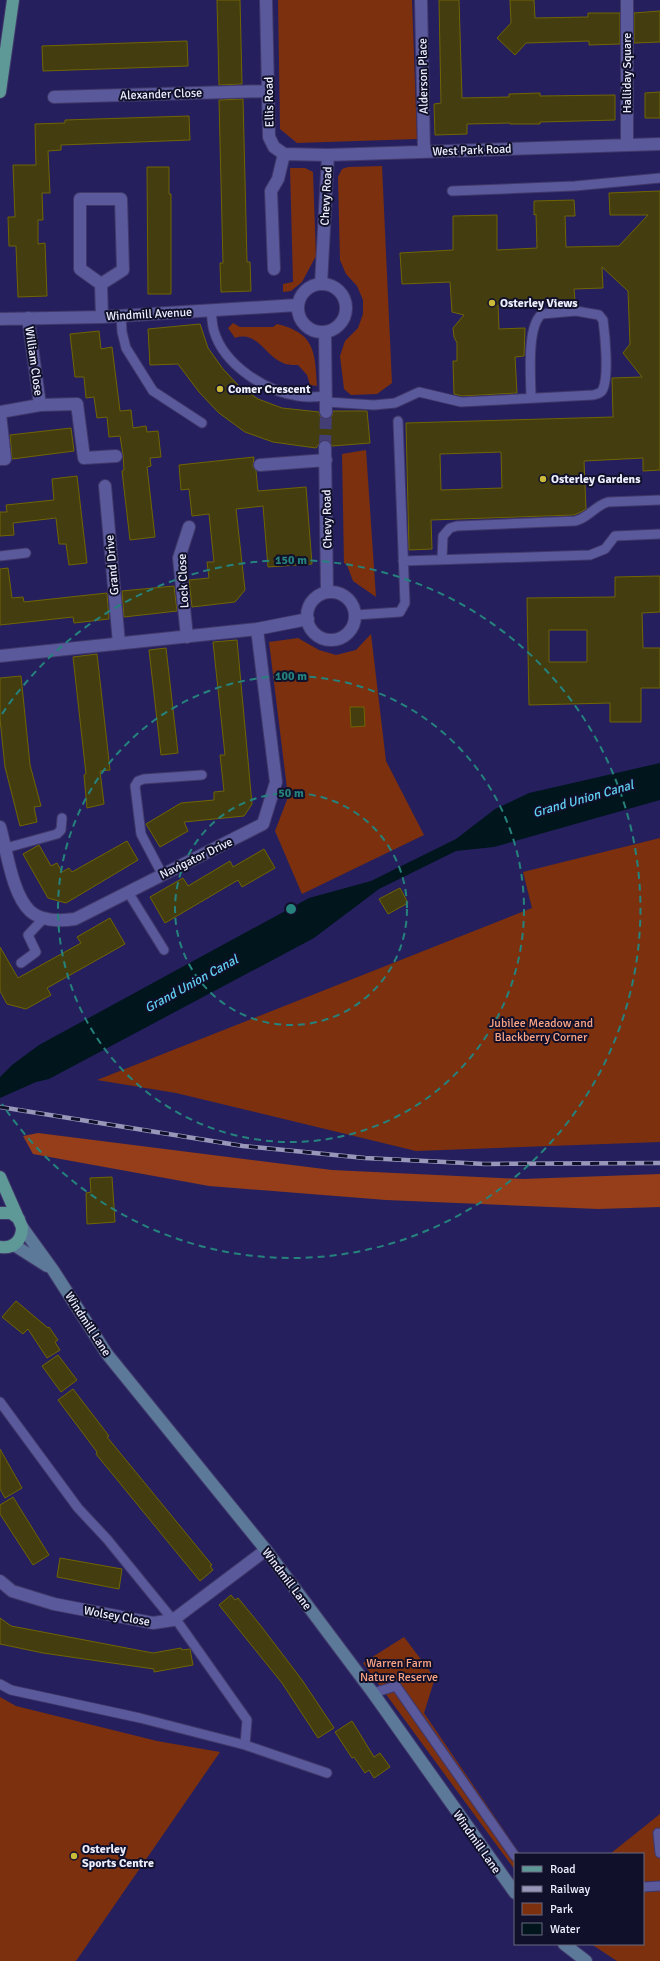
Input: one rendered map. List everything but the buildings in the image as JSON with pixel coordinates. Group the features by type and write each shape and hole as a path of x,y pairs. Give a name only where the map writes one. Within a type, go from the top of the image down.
{"main road":[{"path":"0,92 13,0"},
{"name":"Windmill Lane","path":"0,1177 20,1223 53,1270 107,1354 266,1550 372,1693 514,1893"},
{"path":"0,1213 11,1213 20,1223 20,1239 4,1247"},
{"name":"Windmill Lane","path":"4,1247 53,1270"},
{"path":"565,1945 586,1961"}],"street":[{"name":"Ellis Road","path":"266,0 269,137 274,147 284,154"},
{"name":"Alderson Place","path":"421,0 424,152"},
{"name":"Halliday Square","path":"627,0 627,145"},
{"name":"Alexander Close","path":"54,97 268,91"},
{"name":"West Park Road","path":"284,154 328,155 660,144"},
{"path":"274,268 271,191 278,179 284,154"},
{"name":"Chevy Road","path":"321,284 328,155"},
{"path":"80,199 121,199 123,270 101,284 80,269 80,199"},
{"path":"101,284 102,317"},
{"path":"321,284 334,287 341,293 346,307 346,315 339,326 325,333 313,332 300,321 297,305 305,291 313,285 321,284"},
{"name":"Windmill Avenue","path":"0,319 102,317 297,305"},
{"name":"William Close","path":"28,318 40,404"},
{"path":"325,333 326,403"},
{"name":"William Close","path":"0,459 5,459 0,413 40,404 77,404 84,458 116,456"},
{"name":"Chevy Road","path":"325,446 328,592"},
{"path":"260,465 326,460"},
{"name":"Grand Drive","path":"105,486 119,643"},
{"name":"Lock Close","path":"187,637 179,558 189,527"},
{"path":"328,592 340,593 347,597 354,606 355,614 352,628 346,634 333,639 328,639 316,634 309,625 308,619 308,609 312,601 318,596 328,592"},
{"path":"0,656 257,630 308,619"},
{"name":"Navigator Drive","path":"0,826 18,893 31,912 44,918 60,922 75,919 263,824 276,782 257,630"},
{"name":"Wolsey Close","path":"0,1581 12,1591 54,1604 153,1623 174,1619 266,1550"}],"lane":[{"path":"452,192 575,186 660,178"},
{"path":"210,310 214,331 218,340 232,360 266,386 283,393 326,403 374,405 395,403 419,392 461,402 531,398 599,394 603,389 606,363 603,320 599,315 576,311 542,314 538,317 534,322 532,335 531,398"},
{"path":"121,316 122,332 126,348 153,391 202,423"},
{"path":"355,614 400,612 405,603 398,421"},
{"path":"442,559 443,536 450,528 457,526 583,520 600,505 608,502 660,500"},
{"path":"403,560 590,555 606,549 615,536 660,534"},
{"path":"0,556 26,553"},
{"path":"162,874 141,834 135,786 138,781 144,779 202,775"},
{"path":"6,848 57,834 61,830 62,818"},
{"path":"128,892 164,950"},
{"path":"21,963 36,952 28,936 44,918"},
{"path":"0,1402 78,1508 107,1539 174,1619 247,1720 245,1745"},
{"path":"0,1684 11,1690 140,1718 245,1745 327,1773"},
{"path":"372,1693 396,1686 514,1855"},
{"path":"658,1834 660,1853"},
{"path":"644,1887 660,1886"}],"green space":[{"path":"278,0 412,0 417,139 297,143 280,129"},
{"path":"382,166 392,383 377,394 351,395 344,389 340,356 345,341 358,328 363,314 363,300 357,286 346,274 340,260 338,177 342,169 348,167"},
{"path":"290,168 305,168 313,172 316,256 302,282 291,291 283,292 283,284 293,282"},
{"path":"233,323 240,327 273,327 277,324 290,328 299,333 306,339 313,354 317,386 310,385 307,375 298,365 286,364 277,360 255,341 249,338 243,336 235,338 228,328"},
{"path":"366,450 376,597 353,581 347,565 344,563 342,454"},
{"path":"371,634 386,761 424,835 302,894 275,831 288,797 269,642 298,638 319,650 336,655 356,650"},
{"name":"Jubilee Meadow and Blackberry Corner","path":"660,838 660,1142 416,1151 176,1093 97,1080 532,908 523,872"},
{"name":"Warren Farm Nature Reserve","path":"404,1637 435,1678 424,1713 519,1853 514,1853 514,1869 363,1663"},
{"name":"Osterley Sports Centre","path":"0,1697 16,1706 157,1741 220,1752 76,1961 0,1961"},
{"path":"660,1814 660,1961 617,1961 593,1945 644,1945 644,1853 611,1853"}],"shaded area":[{"path":"38,1133 332,1170 523,1179 660,1174 660,1207 598,1209 386,1200 209,1186 33,1154 23,1136"}],"water":[{"name":"Grand Union Canal","path":"660,763 660,800 494,847 456,851 379,889 314,938 49,1079 36,1082 0,1098 0,1077 12,1065 39,1045 309,898 371,881 456,839 495,809 529,793"}],"tunnel":[{"path":"325,447 326,412"}],"railway":[{"path":"0,1107 243,1146 365,1158 485,1164 660,1163"}],"place":[{"name":"Osterley Views","path":"492,303"},
{"name":"Comer Crescent","path":"220,389"},
{"name":"Osterley Gardens","path":"543,479"},
{"name":"Osterley Sports Centre","path":"74,1856"}]}
